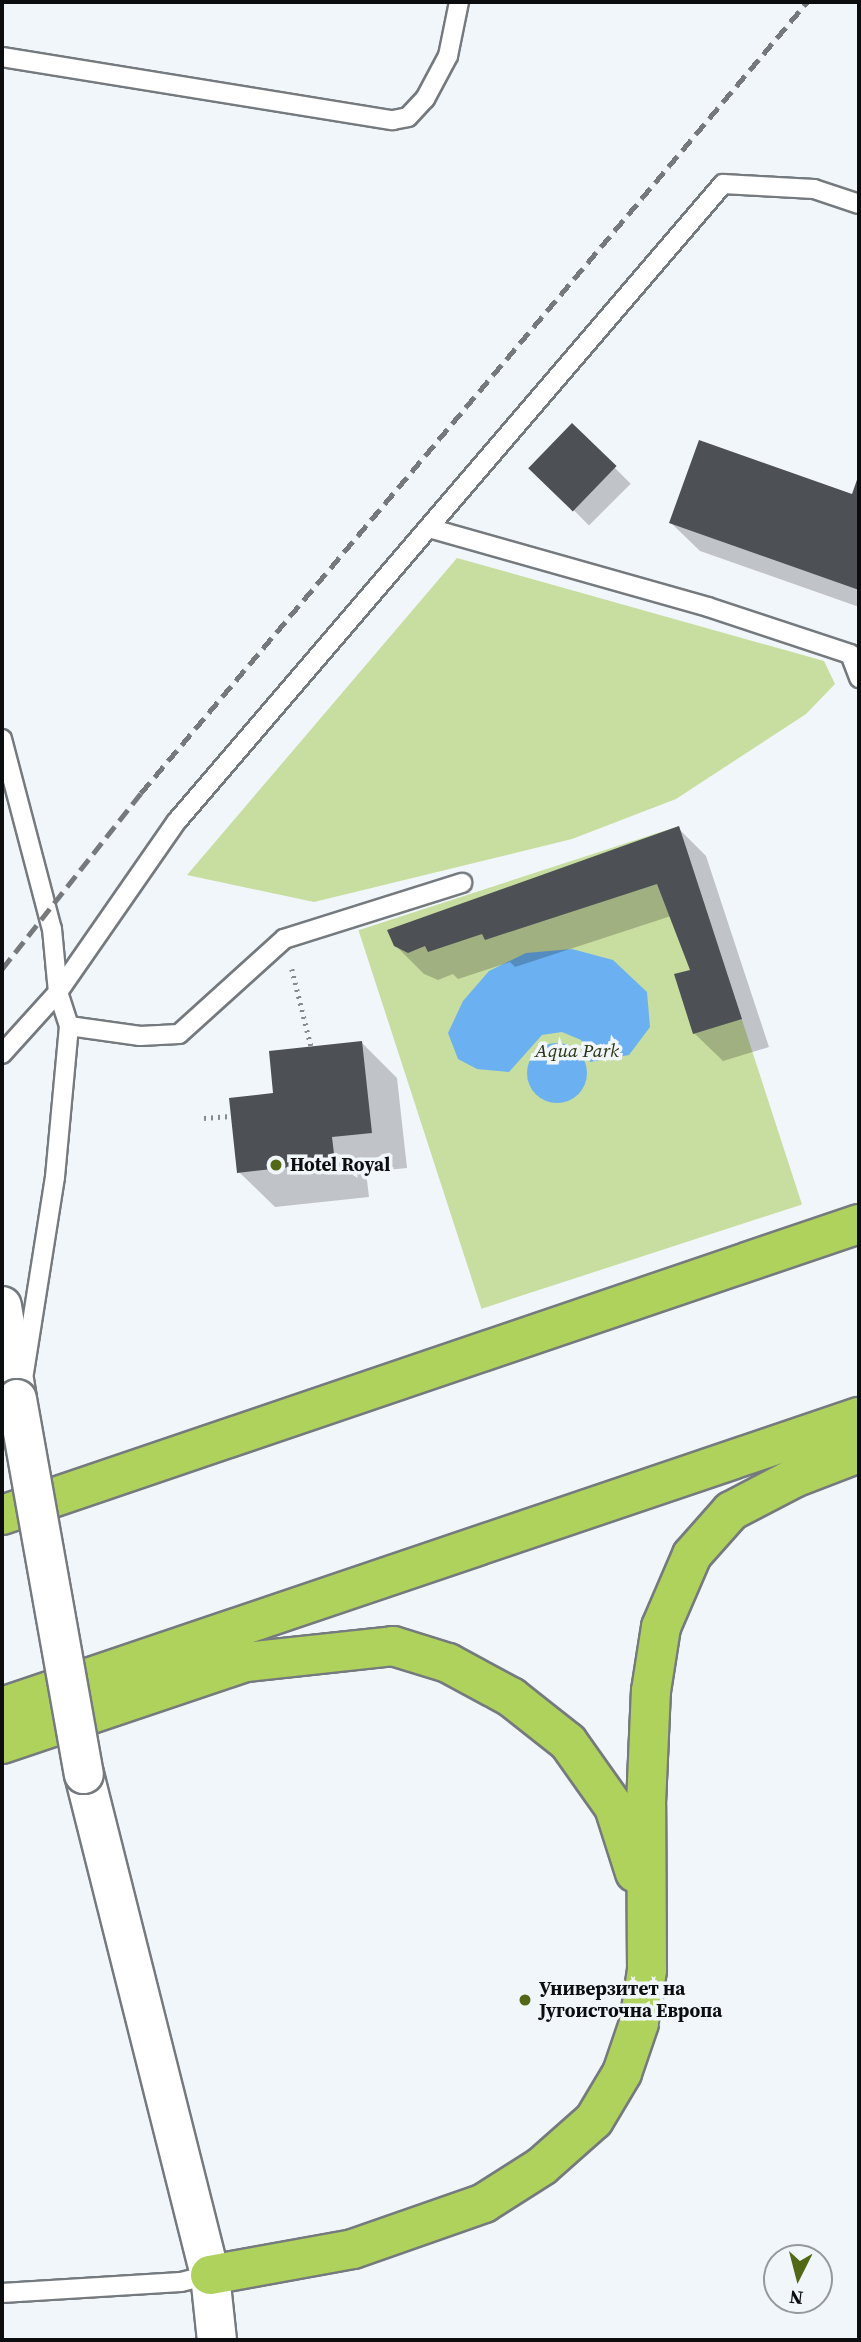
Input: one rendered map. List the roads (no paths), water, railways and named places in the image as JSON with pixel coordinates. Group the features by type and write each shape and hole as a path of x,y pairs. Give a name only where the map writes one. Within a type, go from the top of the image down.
{"highway":[{"path":"2,1515 859,1224"},
{"path":"2,1707 859,1417"},
{"path":"210,2275 353,2249 424,2227 484,2203 542,2166 594,2120 622,2073 639,2023 647,1970 651,1691 661,1627 692,1555 731,1511 793,1478 859,1453"},
{"path":"2,1744 246,1662 393,1646 448,1663 511,1697 568,1742 614,1807 647,1909"}],"street":[{"path":"2,1306 9,1399 84,1774 210,2275 217,2340"}],"lane":[{"path":"2,57 393,120 408,117 425,99 448,56 459,2"},
{"path":"2,1054 58,992 177,821 723,184 814,189 859,204"},
{"path":"429,528 708,607 850,654 859,678"},
{"path":"2,739 52,929 58,992 69,1026 55,1177 29,1352 9,1399"},
{"path":"69,1026 140,1036 179,1034 284,939 462,883"},
{"path":"2,2293 180,2282 210,2275"}],"water":[{"path":"572,949 613,960 647,992 650,1027 629,1055 590,1062 581,1040 562,1032 542,1035 509,1072 477,1069 458,1059 448,1033 463,1001 489,971 526,953"},
{"path":"557,1043 574,1048 582,1056 587,1073 582,1090 574,1098 557,1103 540,1098 532,1090 527,1073 532,1056 540,1048"}],"railway":[{"path":"2,969 141,793 807,2"}],"place":[{"name":"Hotel Royal","path":"276,1165"},
{"name":"Универзитет на Југоисточна Европа","path":"525,2000"}],"park label":[{"name":"Aqua Park","path":"577,1051"}]}
